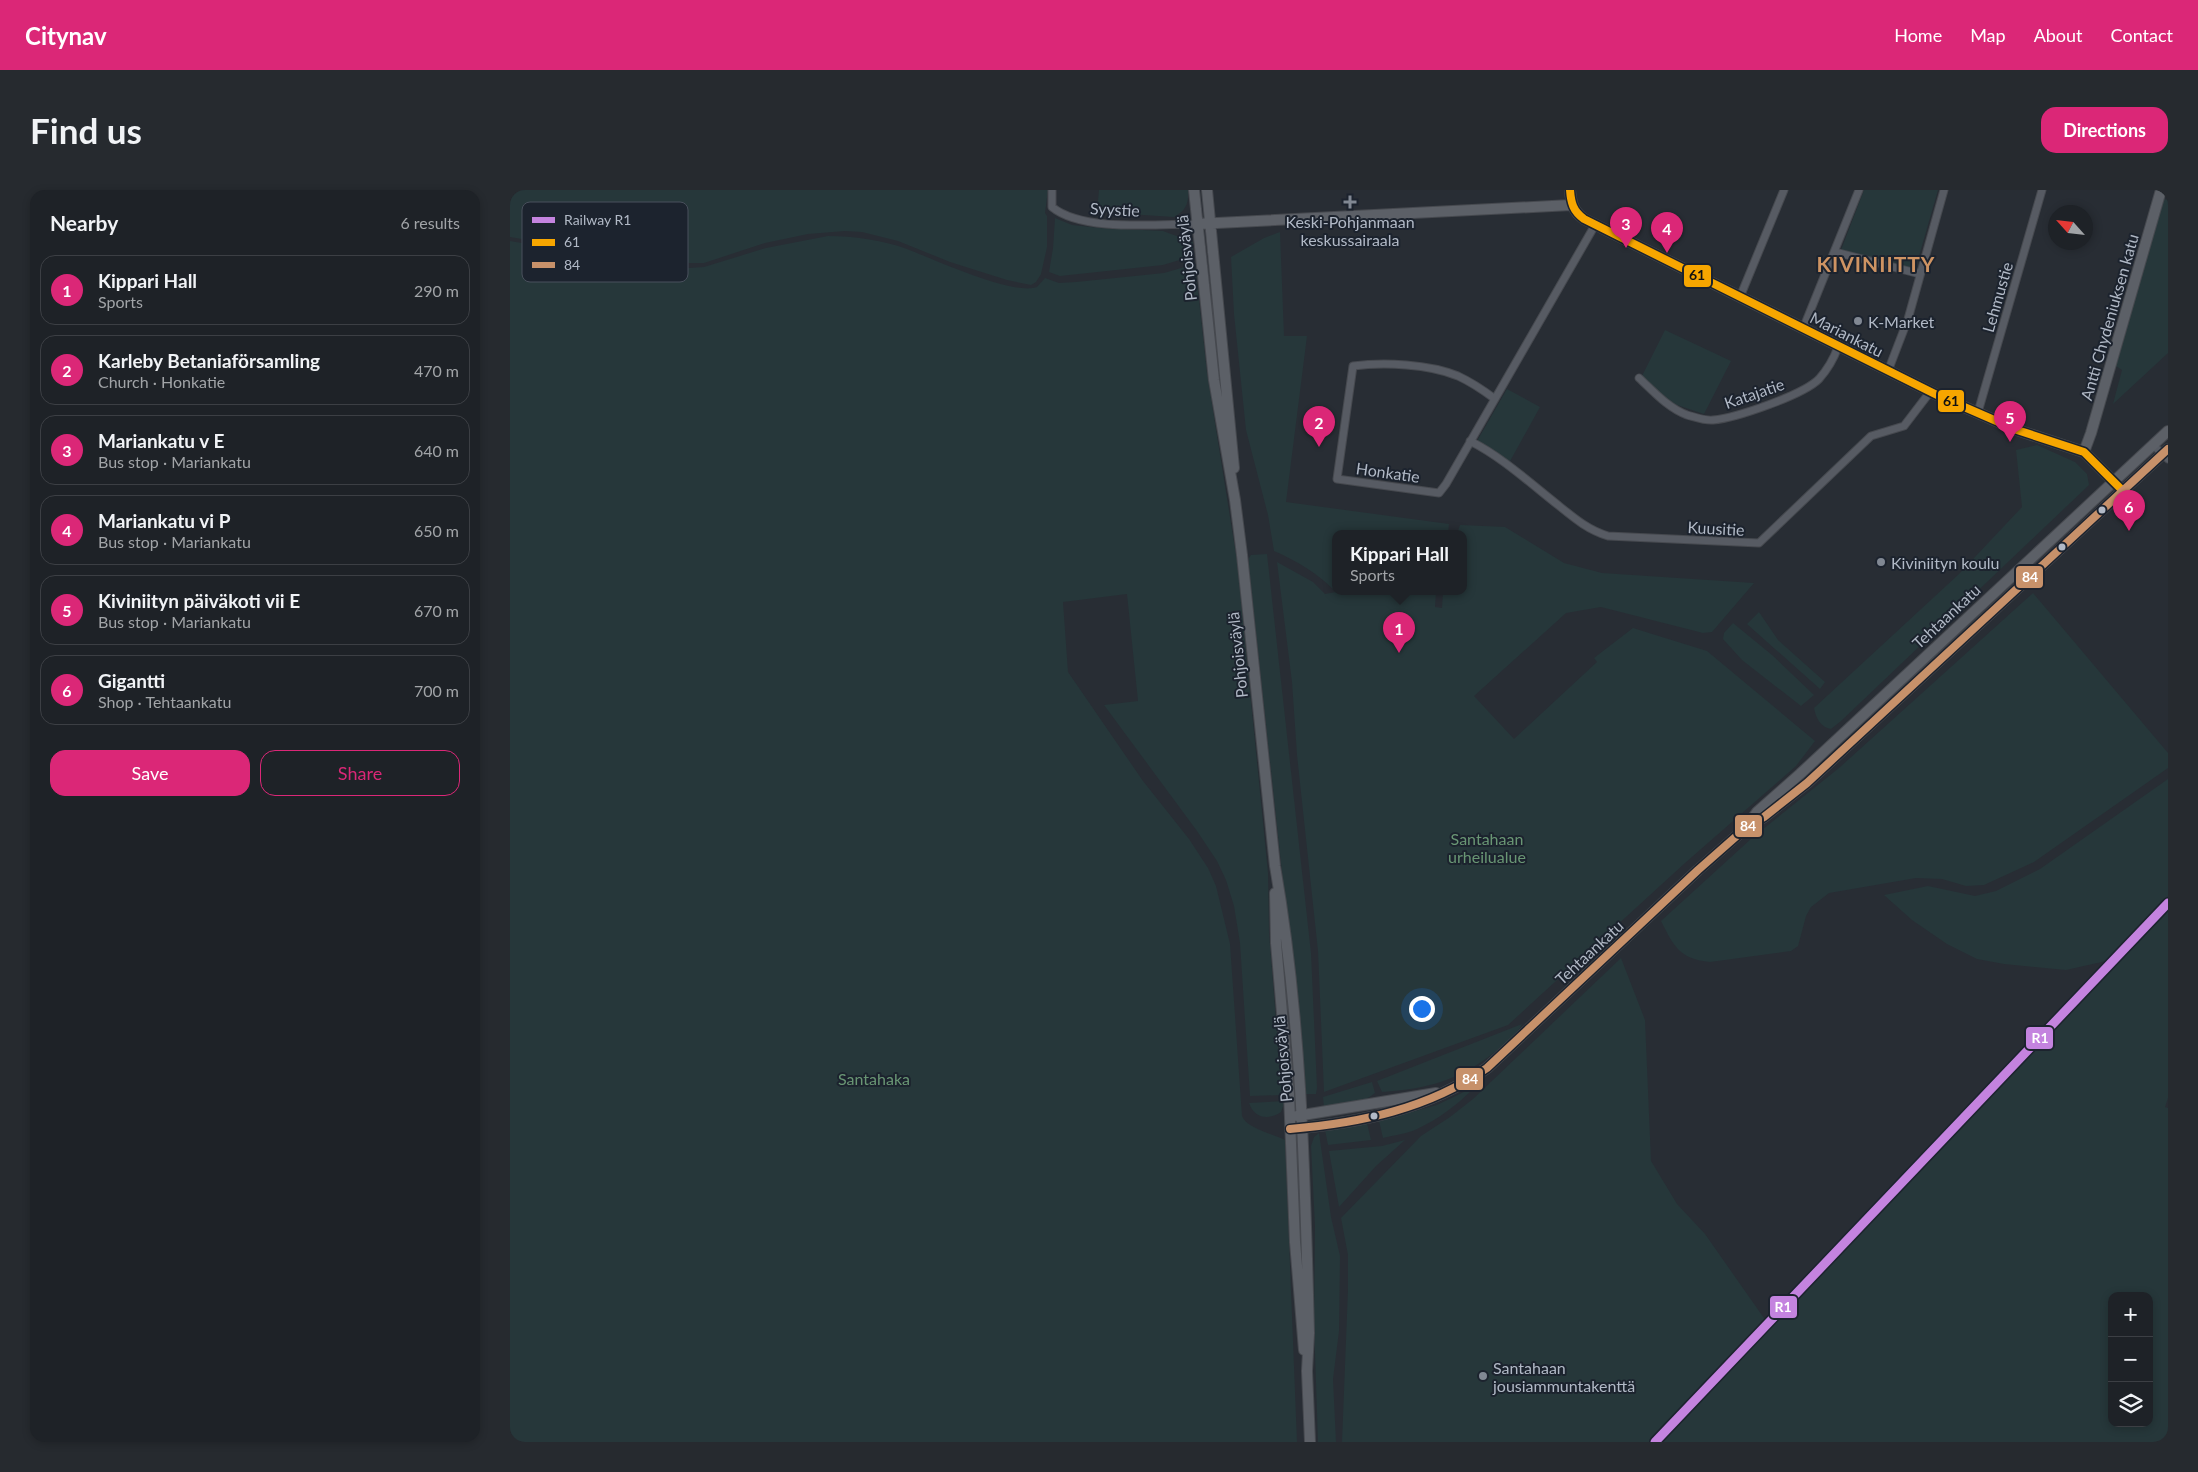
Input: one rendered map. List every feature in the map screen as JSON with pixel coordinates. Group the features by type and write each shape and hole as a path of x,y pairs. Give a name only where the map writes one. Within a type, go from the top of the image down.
{"main road":[{"name":"Pohjoisväylä","path":"1194,190 1214,380 1235,500 1275,866 1282,907 1302,1115 1309,1333 1307,1371 1310,1442"},
{"name":"Pohjoisväylä","path":"1207,190 1233,445 1235,500"},
{"path":"1197,224 1571,205 1570,190"},
{"name":"Antti Chydeniuksen katu","path":"2084,452 2161,190"},
{"name":"Mariankatu","path":"1571,205 1578,215 1595,224 1930,392 2017,430 2084,452 2123,490"},
{"name":"Tehtaankatu","path":"1748,826 1757,812 2168,431"},
{"name":"Tehtaankatu","path":"1290,1129 1385,1114 1424,1103 1470,1080 1487,1068 1698,870 1748,826 1764,817 1807,784 2123,490 2166,454"},
{"name":"Pohjoisväylä","path":"1275,866 1276,943 1290,1117 1301,1332 1307,1371"},
{"name":"Tehtaankatu","path":"1290,1117 1444,1092"}],"street":[{"name":"Syystie","path":"1052,190 1052,207 1061,214 1073,219 1099,224 1197,224"},
{"path":"1740,297 1784,190"},
{"path":"1803,329 1859,190"},
{"path":"1888,371 1908,319 1944,190"},
{"name":"Lehmustie","path":"1978,412 2042,190"},
{"name":"Honkatie","path":"1494,399 1467,380 1448,372 1383,364 1353,366 1337,479 1439,493 1446,484 1595,224"},
{"path":"1835,252 1920,274"},
{"name":"Katajatie","path":"1639,378 1678,411 1710,420 1723,419 1791,396 1808,387 1818,380 1830,365 1838,347"},
{"name":"Kuusitie","path":"1470,441 1479,445 1575,519 1598,533 1608,536 1759,543 1870,436 1904,426 1930,392"},
{"path":"2154,445 2166,454"}],"green space":[{"path":"510,190 1048,190 1045,213 1047,216 1047,247 1041,274 1036,282 1031,285 1007,280 950,262 898,241 862,232 845,231 808,234 765,243 704,263 688,263 688,202 522,202 522,239 510,237"},
{"path":"1099,190 1188,190 1188,199 1184,209 1174,217 1097,212"},
{"path":"1864,190 1938,190 1915,270 1841,250"},
{"path":"2163,199 2168,200 2168,353 2113,404 2122,370 2116,366"},
{"path":"1055,218 1072,225 1163,231 1193,242 1193,256 1163,265 1060,276 1049,272"},
{"path":"1280,232 1284,336 1307,336 1286,502 1449,524 1448,530 1332,530 1332,588 1306,568 1274,551 1268,515 1246,430 1234,314 1231,257 1264,238"},
{"name":"Santahaka","path":"828,236 878,241 907,249 992,282 1026,288 1037,287 1045,278 1059,283 1076,282 1164,273 1195,264 1207,373 1237,561 1268,873 1269,933 1282,1095 1250,1096 1240,943 1234,906 1226,880 1217,861 1197,831 1104,705 1138,701 1127,594 1063,602 1068,672 1143,781 1189,839 1208,868 1216,886 1230,944 1242,1116 1254,1127 1285,1140 1297,1442 510,1442 510,241 522,243 522,282 688,282 688,268 704,267 766,248"},
{"path":"1665,330 1731,361 1704,414 1674,404 1641,378"},
{"path":"1507,389 1540,407 1509,463 1477,441"},
{"path":"2037,445 2075,462 2087,474 2089,485 1841,721 1831,729 1821,724 1817,719 1814,708 1959,574 2022,507 2016,450"},
{"name":"Santahaan urheilualue","path":"1460,525 1505,527 1564,563 1602,573 1754,583 1712,632 1703,633 1601,607 1566,613 1474,696 1514,739 1597,662 1594,658 1633,628 1707,651 1815,741 1796,766 1685,863 1508,1025 1324,1092 1318,951 1297,755 1292,682 1277,562 1313,582 1325,594 1436,595 1435,607 1442,608 1443,595 1467,595 1467,530 1458,530"},
{"path":"1267,554 1311,953 1316,1094 1306,1094 1249,567 1251,555"},
{"path":"2033,593 2168,753 2168,768 2034,862 1984,885 1966,886 1942,879 1916,878 1829,893 1811,907 1806,916 1798,946 1791,951 1710,962 1685,955 1674,945 1661,921 1752,838 1839,768"},
{"path":"1759,612 1778,640 1825,682 1820,689 1747,624"},
{"path":"1733,623 1772,655 1814,695 1801,706 1742,660 1723,639 1724,633"},
{"path":"2168,779 2168,896 2106,961 2066,970 2004,964 1977,959 1947,944 1912,920 1884,895 1928,886 1975,896 1996,891 2040,869"},
{"path":"2168,911 2168,1098 2165,1107 2168,1108 2168,1442 1663,1442 1938,1150"},
{"path":"1621,958 1645,1020 1651,1161 1677,1204 1705,1234 1766,1321 1650,1442 1342,1442 1348,1255 1341,1218 1421,1136 1473,1099"},
{"path":"1522,1024 1511,1039 1483,1061 1456,1076 1429,1085 1399,1091 1382,1092 1377,1081"},
{"path":"1372,1082 1375,1093 1370,1097 1351,1104 1324,1108 1323,1097"},
{"path":"1470,1089 1472,1090 1460,1101 1432,1121 1413,1131 1383,1138 1379,1121 1437,1105"},
{"path":"1285,1101 1281,1112 1266,1117 1254,1112 1249,1103"},
{"path":"1367,1123 1371,1140 1328,1145 1325,1130"},
{"path":"1319,1133 1331,1217 1340,1256 1339,1331 1333,1379 1336,1442 1318,1442 1314,1323 1315,1226 1311,1146 1314,1137"},
{"path":"1405,1140 1376,1166 1339,1207 1329,1151 1382,1146"}],"rail line":[{"name":"R1","path":"1655,1442 2168,903"}],"transit line":[{"name":"61","path":"1570,190 1573,206 1584,219 1939,396 2017,430 2084,452 2123,491"},
{"name":"84","path":"1290,1129 1342,1123 1393,1112 1441,1094 1487,1068 1698,870 1748,826 1764,817 1807,783 2168,449"}],"place":[{"name":"Keski-Pohjanmaan keskussairaala","path":"1350,202"},
{"name":"Mariankatu v E","path":"1626,248"},
{"name":"Mariankatu vi P","path":"1667,253"},
{"name":"K-Market","path":"1858,321"},
{"name":"Kiviniityn päiväkoti vii E","path":"2010,442"},
{"name":"Karleby Betaniaförsamling","path":"1319,447"},
{"name":"Gigantti","path":"2129,531"},
{"name":"Kiviniityn koulu","path":"1881,562"},
{"name":"Kippari Hall","path":"1399,653"},
{"name":"Santahaan jousiammuntakenttä","path":"1483,1376"}],"district":[{"name":"KIVINIITTY","path":"1876,263"}]}
